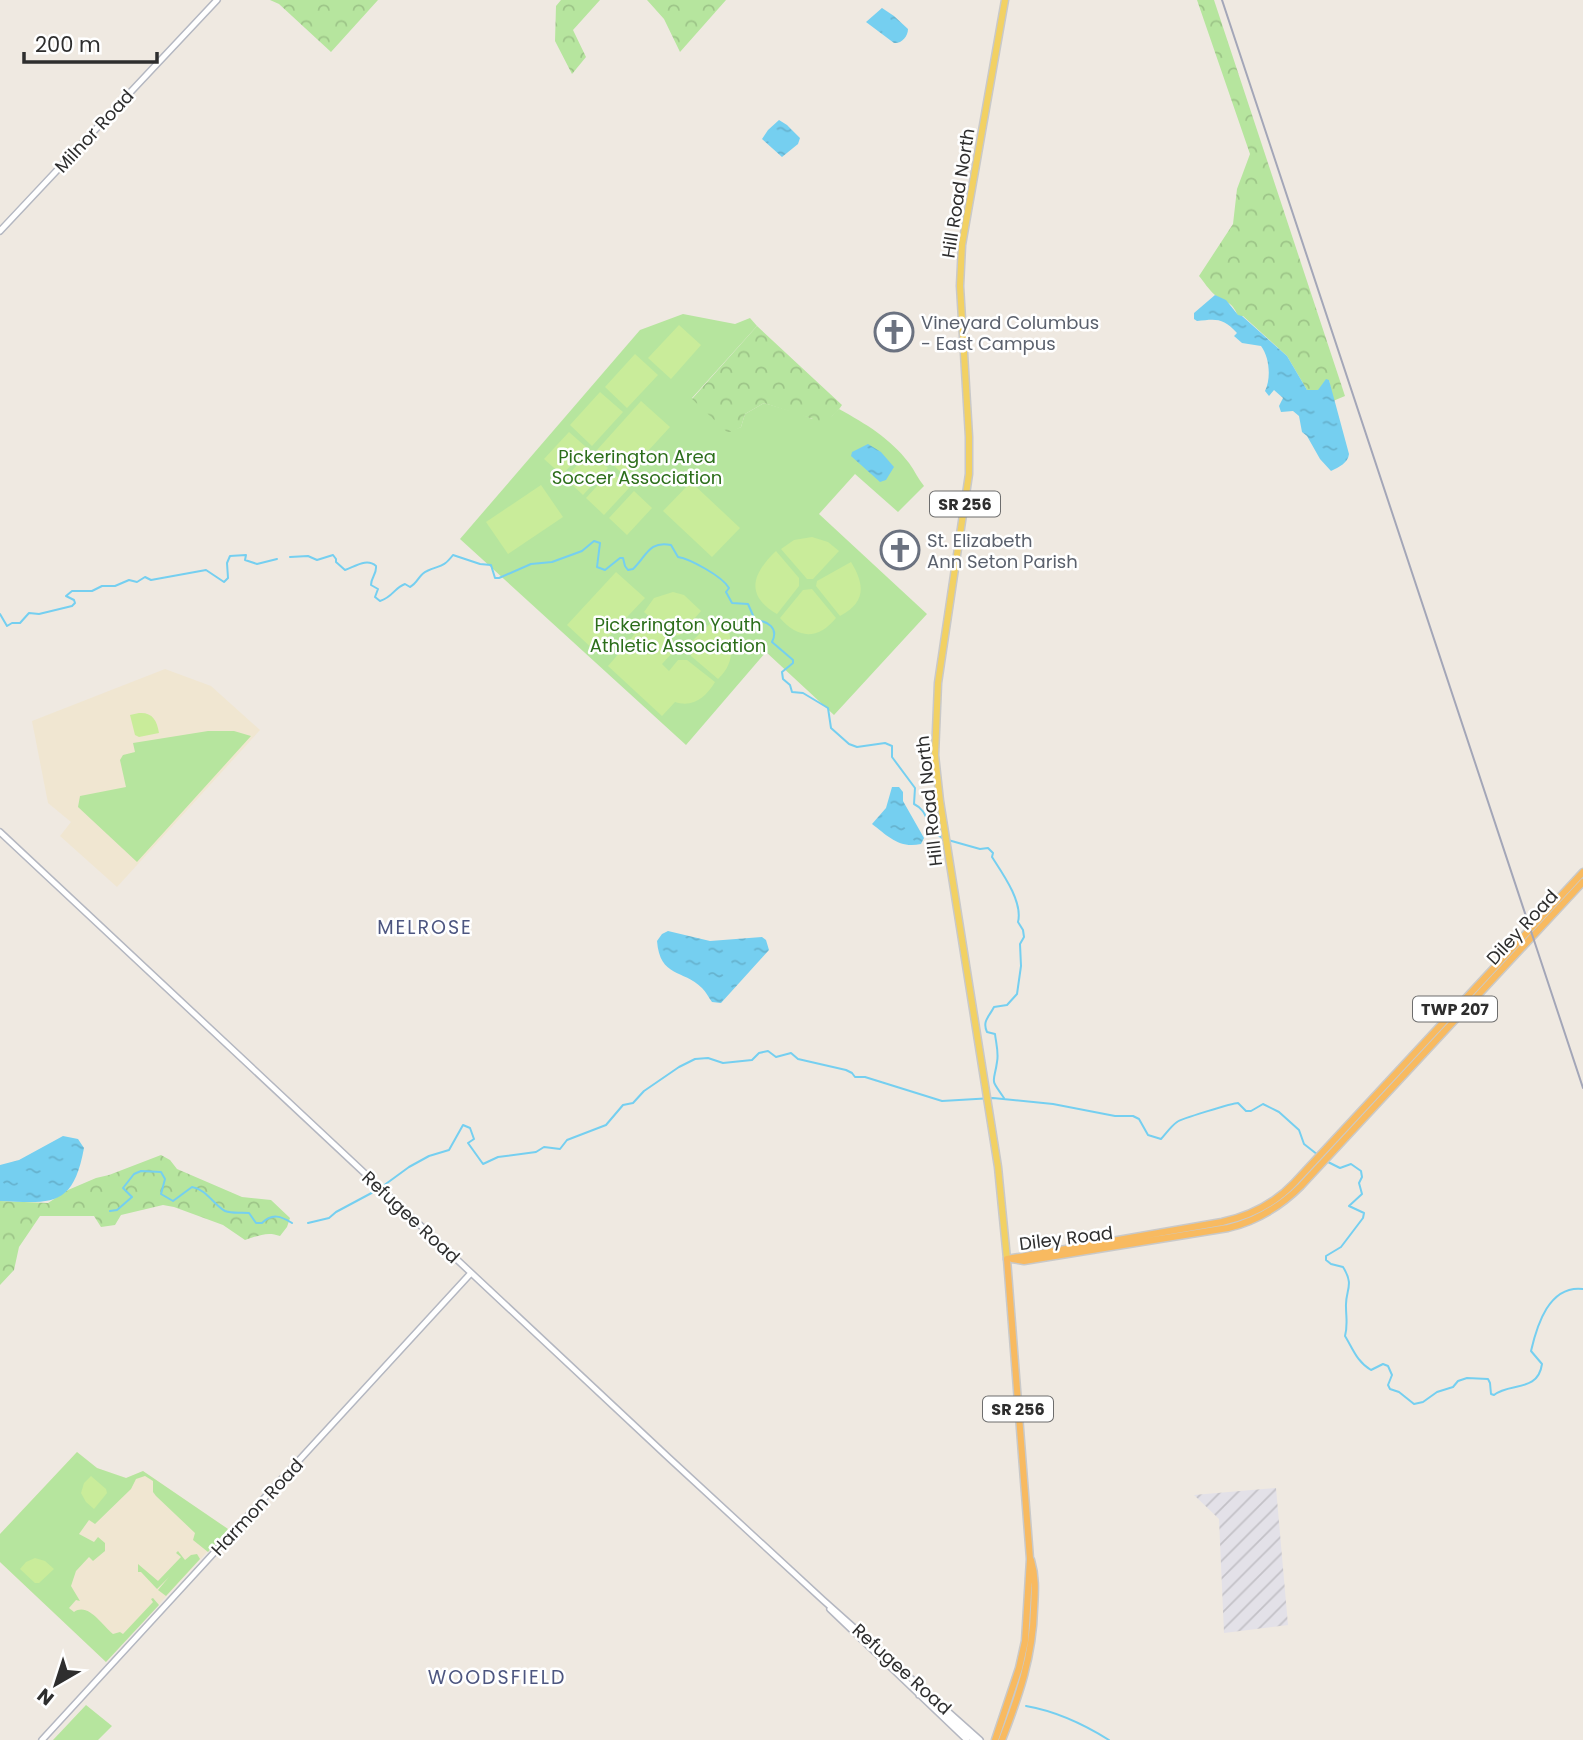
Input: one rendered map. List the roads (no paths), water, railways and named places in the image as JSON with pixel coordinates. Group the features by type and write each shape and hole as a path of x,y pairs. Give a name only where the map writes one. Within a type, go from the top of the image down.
{"highway":[{"name":"Diley Road","path":"1007,1259 1234,1219 1258,1210 1280,1196 1315,1166 1583,872"},
{"name":"Diley Road","path":"1330,1149 1583,882"},
{"name":"Hill Road North","path":"1007,1259 1032,1576"},
{"path":"995,1740 1019,1668 1025,1641 1032,1576"},
{"path":"1002,1740 1024,1682 1032,1644 1032,1576"}],"main road":[{"name":"Milnor Road","path":"0,232 217,0"},
{"name":"Hill Road North","path":"1004,0 960,264 969,454 963,517 936,703 935,755 990,1111 1007,1259"},
{"name":"Refugee Road","path":"0,832 823,1600 980,1740"},
{"name":"Harmon Road","path":"43,1740 471,1273"},
{"name":"Refugee Road","path":"823,1600 835,1617 967,1740"},
{"name":"Refugee Road","path":"919,1695 925,1695 974,1740"}],"water":[{"path":"882,8 908,29 902,41 894,43 866,22"},
{"path":"779,120 800,138 798,144 782,157 762,139"},
{"path":"1215,295 1226,300 1238,315 1287,356 1307,390 1318,390 1326,379 1329,380 1349,454 1343,464 1331,471 1302,432 1299,416 1293,411 1281,412 1279,406 1283,398 1274,390 1269,396 1265,391 1269,369 1261,346 1242,343 1234,336 1237,333 1223,322 1194,319 1194,313"},
{"path":"868,444 881,452 894,467 886,480 880,482 851,456 852,452"},
{"path":"892,787 899,787 903,792 903,801 924,838 921,844 900,843 872,824 886,808"},
{"path":"668,931 710,941 762,937 769,950 721,1003 712,1002 695,982 674,971 663,961 657,941"},
{"path":"63,1136 78,1139 84,1148 79,1168 66,1192 46,1201 0,1201 0,1165 19,1160"}],"waterway":[{"path":"290,557 308,556 317,560 333,555 345,570 361,564 373,564 376,569 371,585 378,589 375,597 380,601 405,584 410,587 424,572 444,564 453,555 491,565 495,578 499,578 531,564 552,562 582,551 594,541 600,543 597,567 605,570 620,558 623,558 628,570 633,569 653,547 671,545 678,557 720,578 729,588 726,592 732,603 748,604 755,620 771,626 774,633 772,642 793,660 782,672 783,679 790,685 792,692 803,693 828,708 831,728 849,744 857,747 885,743 892,746 892,757 915,788 914,804 923,812 937,835 943,838"},
{"path":"0,614 7,626 20,623 29,613 39,614 72,606 74,600 66,596 72,591 92,591 129,580 137,582 145,577 151,580 206,570 224,582 228,578 227,563 230,556 246,555 245,560 257,564 277,559"},
{"path":"948,840 980,849 988,848 993,853 992,857 1018,906 1018,922 1024,937 1020,944 1021,966 1017,994 1007,1005 994,1007 985,1025 987,1032 995,1034 998,1055 994,1080 1004,1098"},
{"path":"383,1186 429,1156 449,1150 463,1125 470,1128 474,1139 468,1143 483,1164 498,1157 536,1152 544,1147 560,1149 567,1140 606,1125 623,1105 633,1103 644,1091 695,1059 708,1058 723,1063 752,1060 759,1053 768,1051 776,1057 791,1053 798,1059 846,1070 855,1077 865,1077 942,1101 993,1098 1053,1104 1115,1116 1133,1116 1139,1119 1148,1135 1161,1139 1180,1120 1238,1103 1246,1111 1263,1104 1279,1112 1299,1130 1304,1144 1318,1155"},
{"path":"1328,1162 1340,1168 1351,1164 1361,1171 1362,1177 1359,1183 1362,1194 1349,1206 1364,1213 1363,1218 1341,1247 1326,1256 1326,1260 1343,1267 1347,1273 1349,1288 1345,1336 1366,1367 1371,1370 1383,1364 1388,1366 1392,1375 1388,1385 1390,1389 1399,1392 1414,1404 1423,1402 1467,1378 1488,1379 1491,1394 1494,1395 1535,1379 1542,1364 1531,1351 1546,1309 1561,1293 1571,1289 1583,1289"},
{"path":"110,1211 117,1210 132,1197 123,1188 134,1174 141,1171 161,1172 165,1179 161,1194 173,1201 192,1187 202,1191 225,1211 249,1213 256,1223 277,1217 292,1223"},
{"path":"308,1223 329,1218 379,1189"},
{"path":"1026,1706 1069,1719 1109,1740"}],"railway":[{"path":"1222,0 1583,1088"}],"place":[{"name":"Vineyard Columbus - East Campus","path":"894,332"},
{"name":"St. Elizabeth Ann Seton Parish","path":"900,550"}],"district":[{"name":"MELROSE","path":"425,927"},
{"name":"WOODSFIELD","path":"497,1677"}],"park label":[{"name":"Pickerington Area Soccer Association","path":"637,466"},
{"name":"Pickerington Youth Athletic Association","path":"678,634"}]}
